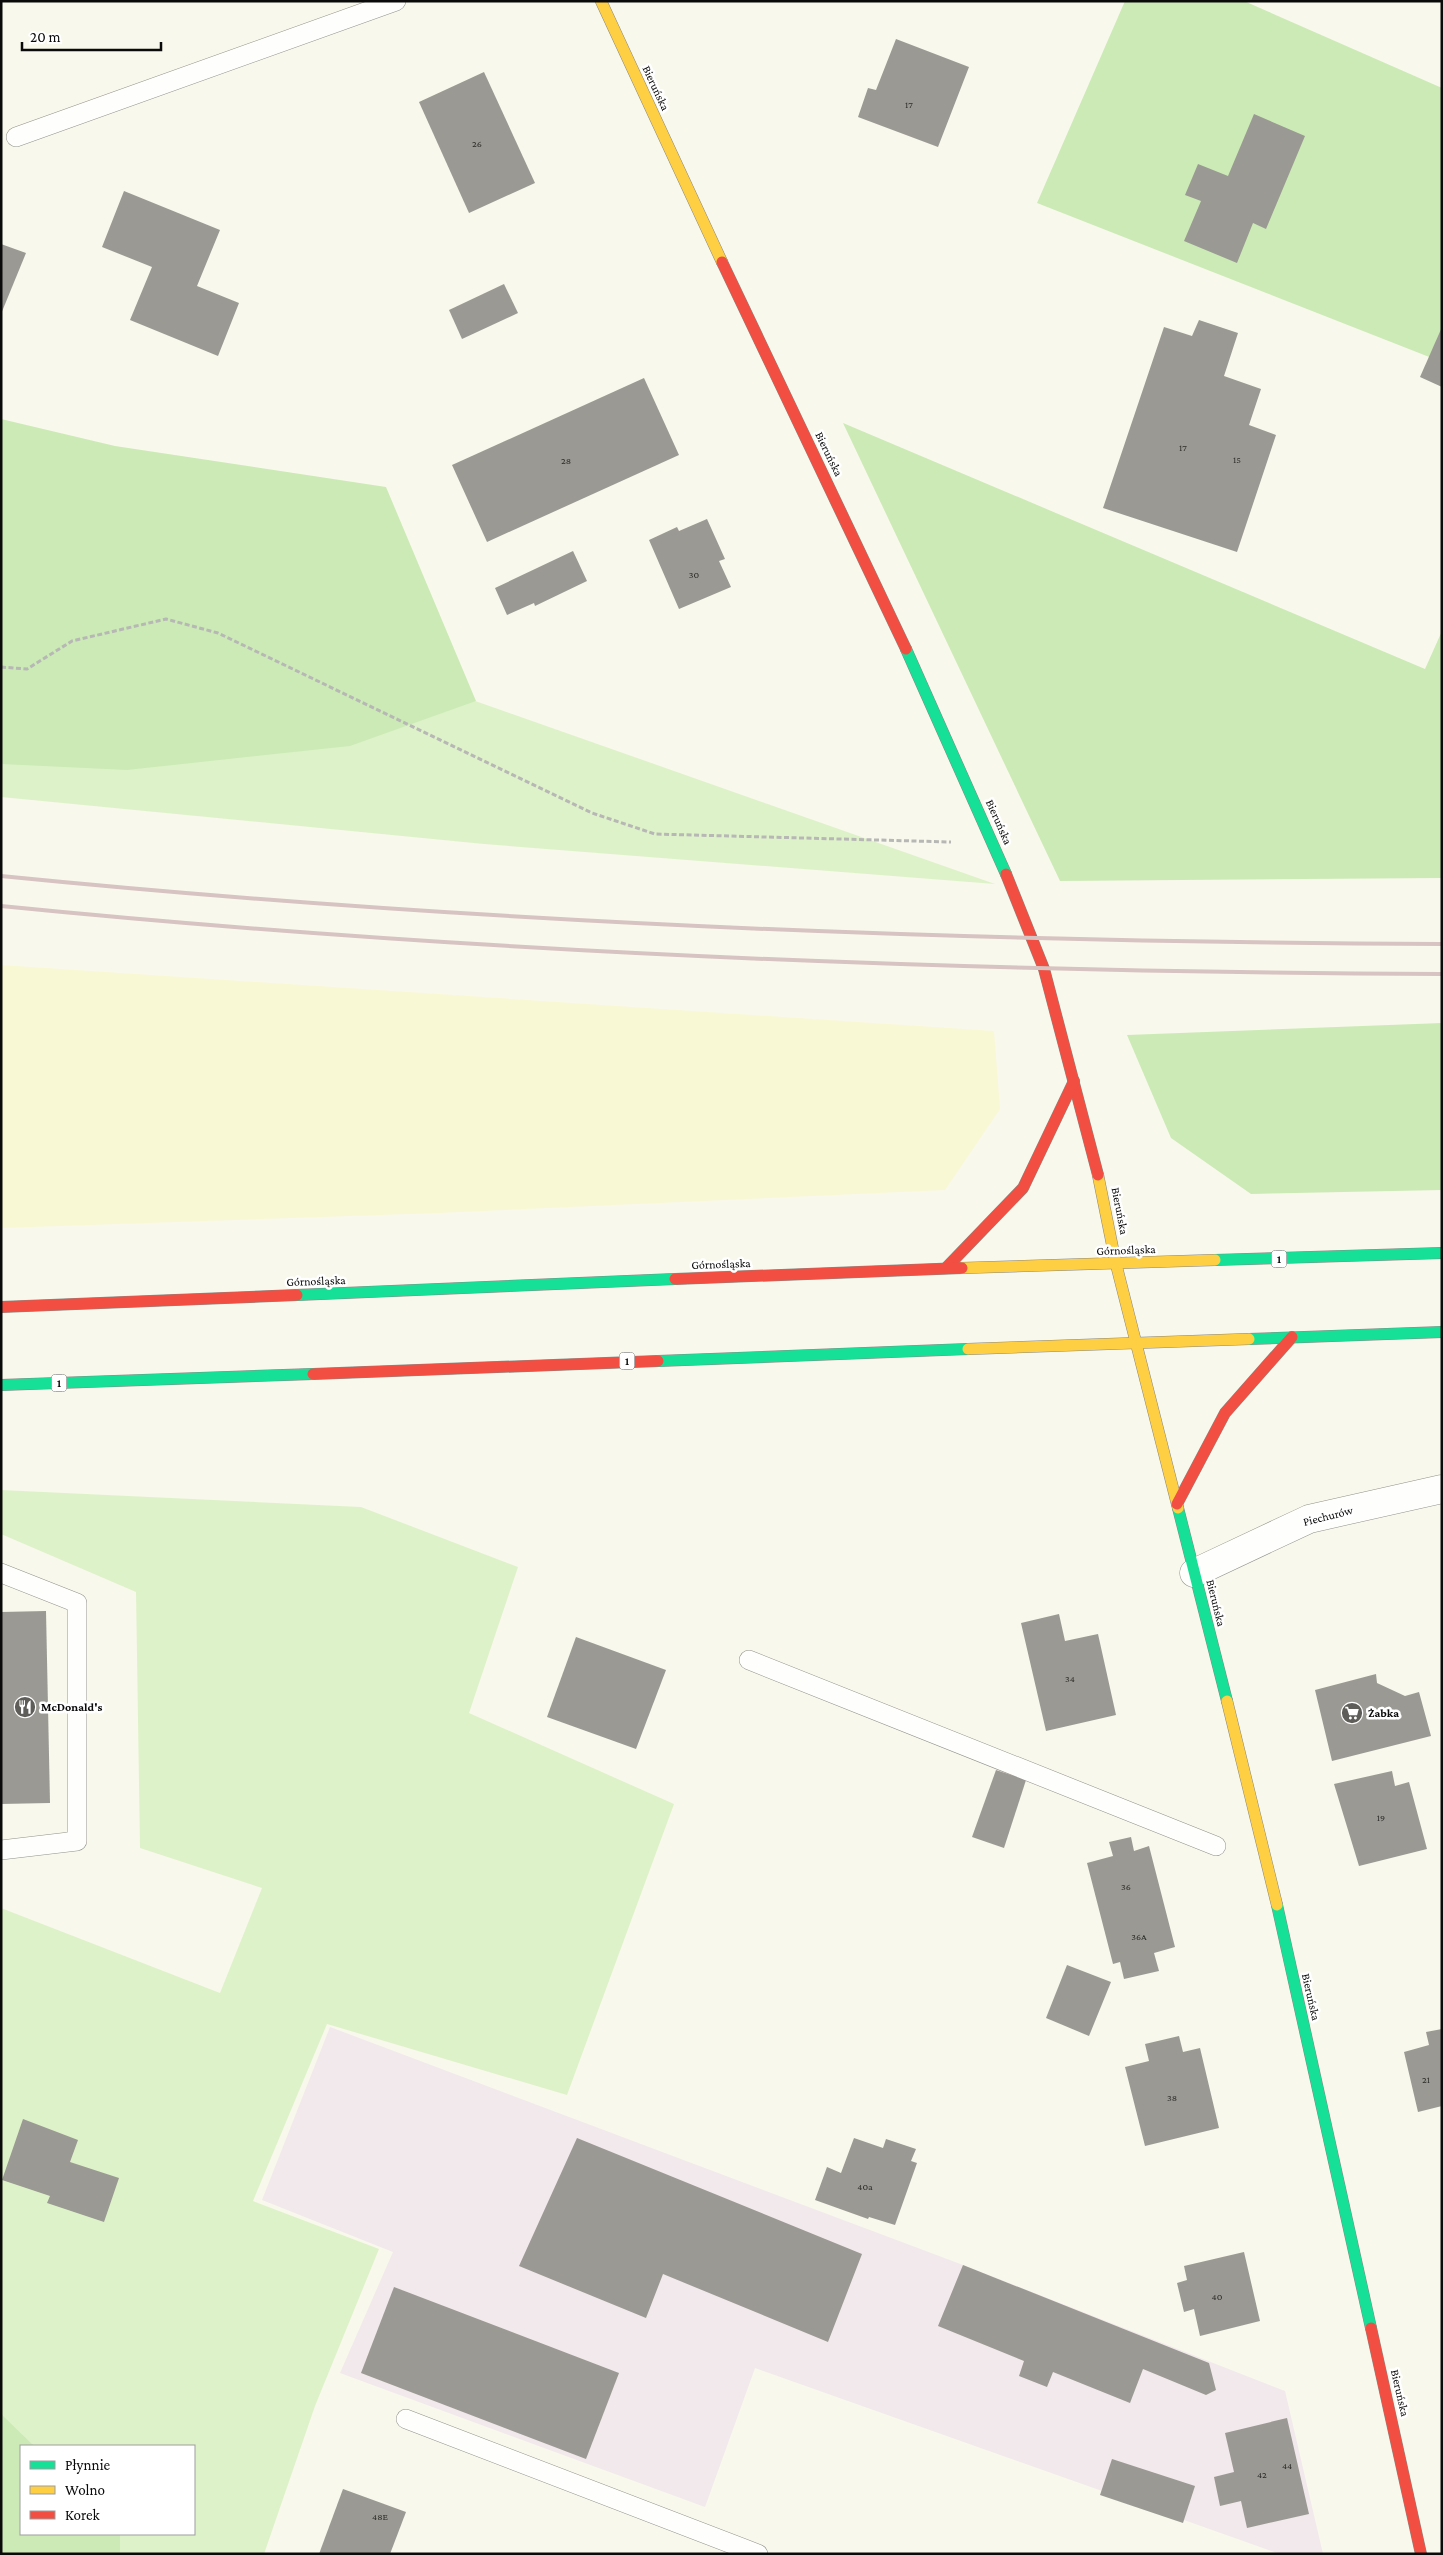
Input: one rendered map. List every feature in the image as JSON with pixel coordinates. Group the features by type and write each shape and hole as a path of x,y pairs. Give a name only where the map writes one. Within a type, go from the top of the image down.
{"main road":[{"name":"Bieruńska","path":"601,1 710,237 871,574 994,843 1044,969 1097,1168 1116,1264 1258,1822 1421,2554"},
{"path":"946,1268 1023,1188 1074,1081"},
{"name":"Górnośląska","path":"1,1307 946,1268 1442,1253"},
{"name":"1","path":"1,1385 1442,1332"},
{"path":"1177,1504 1225,1413 1292,1337"}],"street":[{"name":"Piechurów","path":"1194,1573 1308,1519 1440,1493"}],"lane":[{"path":"16,137 396,1"},
{"path":"1,1574 77,1603 77,1841 1,1850"},
{"path":"749,1660 1216,1846"},
{"path":"406,2419 758,2554"}],"path":[{"path":"1,667 27,669 72,641 166,619 218,632 592,813 655,834 994,843"}],"shaded area":[{"path":"330,2027 963,2265 1285,2391 1323,2554 1280,2554 755,2368 705,2507 340,2373 393,2252 262,2200"}],"green space":[{"path":"1125,1 1244,1 1442,88 1442,362 1037,203"},
{"path":"1,419 115,446 386,487 476,701 350,746 127,770 1,764"},
{"path":"843,423 1425,669 1442,631 1442,878 1060,881"},
{"path":"1,534 995,884 484,844 1,797"},
{"path":"1,965 994,1031 1000,1109 945,1190 438,1213 1,1228"},
{"path":"1442,1023 1442,1190 1251,1194 1171,1138 1127,1035"},
{"path":"1,1490 361,1507 518,1567 469,1713 674,1804 567,2095 327,2024 253,2201 379,2249 315,2406 264,2554 1,2554 1,1908 220,1993 262,1888 140,1848 136,1592 1,1534"},
{"path":"1,2414 33,2445 20,2445 20,2535 120,2535 120,2554 1,2554"}],"building":[{"path":"896,39 969,67 938,147 858,117 868,88 876,90"},
{"path":"484,72 535,183 469,213 419,102"},
{"path":"1254,114 1305,136 1266,229 1253,223 1237,263 1184,241 1201,201 1185,195 1198,164 1228,176"},
{"path":"124,191 220,230 197,286 239,303 218,356 130,320 152,267 102,247"},
{"path":"1,244 26,253 1,314"},
{"path":"504,284 518,313 462,339 449,310"},
{"path":"1199,320 1238,333 1224,376 1261,389 1249,425 1276,435 1237,552 1103,508 1164,327 1192,336"},
{"path":"1442,327 1442,387 1420,377"},
{"path":"644,378 679,455 487,542 452,465"},
{"path":"707,519 725,559 719,561 731,587 679,609 649,540 677,527 679,531"},
{"path":"573,551 587,581 535,606 534,603 507,615 495,588"},
{"name":"McDonald's","path":"46,1611 50,1803 1,1804 1,1612"},
{"path":"1059,1614 1065,1641 1098,1634 1116,1715 1046,1731 1021,1623"},
{"path":"576,1637 666,1670 636,1749 547,1717"},
{"path":"1376,1674 1377,1683 1405,1696 1419,1692 1431,1736 1332,1761 1315,1690"},
{"path":"996,1770 1026,1780 1004,1848 972,1837"},
{"path":"1392,1771 1395,1786 1409,1782 1427,1849 1359,1866 1334,1784"},
{"path":"1131,1837 1134,1851 1149,1846 1175,1947 1154,1953 1159,1971 1124,1979 1120,1962 1113,1964 1087,1863 1113,1856 1109,1842"},
{"path":"1067,1965 1111,1982 1089,2036 1046,2018"},
{"path":"1442,2029 1442,2106 1418,2112 1404,2052 1429,2045 1426,2032"},
{"path":"1179,2036 1183,2052 1200,2048 1219,2128 1145,2146 1125,2067 1149,2061 1145,2044"},
{"path":"23,2119 78,2140 70,2162 119,2178 104,2222 47,2203 50,2196 2,2180"},
{"path":"577,2138 862,2254 828,2342 663,2274 646,2318 519,2266"},
{"path":"854,2138 883,2148 886,2139 916,2149 911,2161 917,2163 895,2225 869,2217 868,2219 815,2200 827,2167 841,2173"},
{"path":"1244,2252 1260,2321 1200,2336 1194,2309 1184,2312 1177,2283 1187,2280 1184,2266"},
{"path":"963,2265 1209,2363 1216,2390 1206,2395 1143,2369 1130,2403 1053,2372 1047,2387 1019,2376 1024,2361 938,2326"},
{"path":"394,2287 619,2373 586,2459 361,2373"},
{"path":"1287,2418 1309,2514 1247,2528 1241,2501 1220,2506 1214,2477 1234,2472 1225,2433"},
{"path":"1112,2459 1195,2486 1183,2523 1100,2495"},
{"path":"343,2489 406,2512 390,2554 319,2554"}],"railway":[{"path":"1,876 361,907 721,927 1081,939 1442,944"},
{"path":"1,906 361,937 721,957 1081,969 1442,974"}],"traffic: fast":[{"path":"906,649 1006,874"},
{"path":"1215,1260 1442,1253"},
{"path":"297,1295 675,1279"},
{"path":"1249,1339 1442,1332"},
{"path":"658,1361 968,1349"},
{"path":"1,1385 313,1374"},
{"path":"1178,1508 1227,1701"},
{"path":"1277,1905 1371,2328"}],"traffic: slow":[{"path":"601,1 722,262"},
{"path":"1098,1175 1116,1264 1178,1508"},
{"path":"962,1268 1215,1260"},
{"path":"968,1349 1249,1339"},
{"path":"1227,1701 1277,1905"}],"traffic: jam":[{"path":"722,262 906,649"},
{"path":"1006,874 1044,969 1098,1175"},
{"path":"946,1268 1023,1188 1074,1081"},
{"path":"675,1279 962,1268"},
{"path":"1,1307 297,1295"},
{"path":"1177,1504 1225,1413 1292,1337"},
{"path":"313,1374 658,1361"},
{"path":"1371,2328 1421,2554"}],"place":[{"name":"McDonald's","path":"25,1707"},
{"name":"Żabka","path":"1352,1713"}]}
